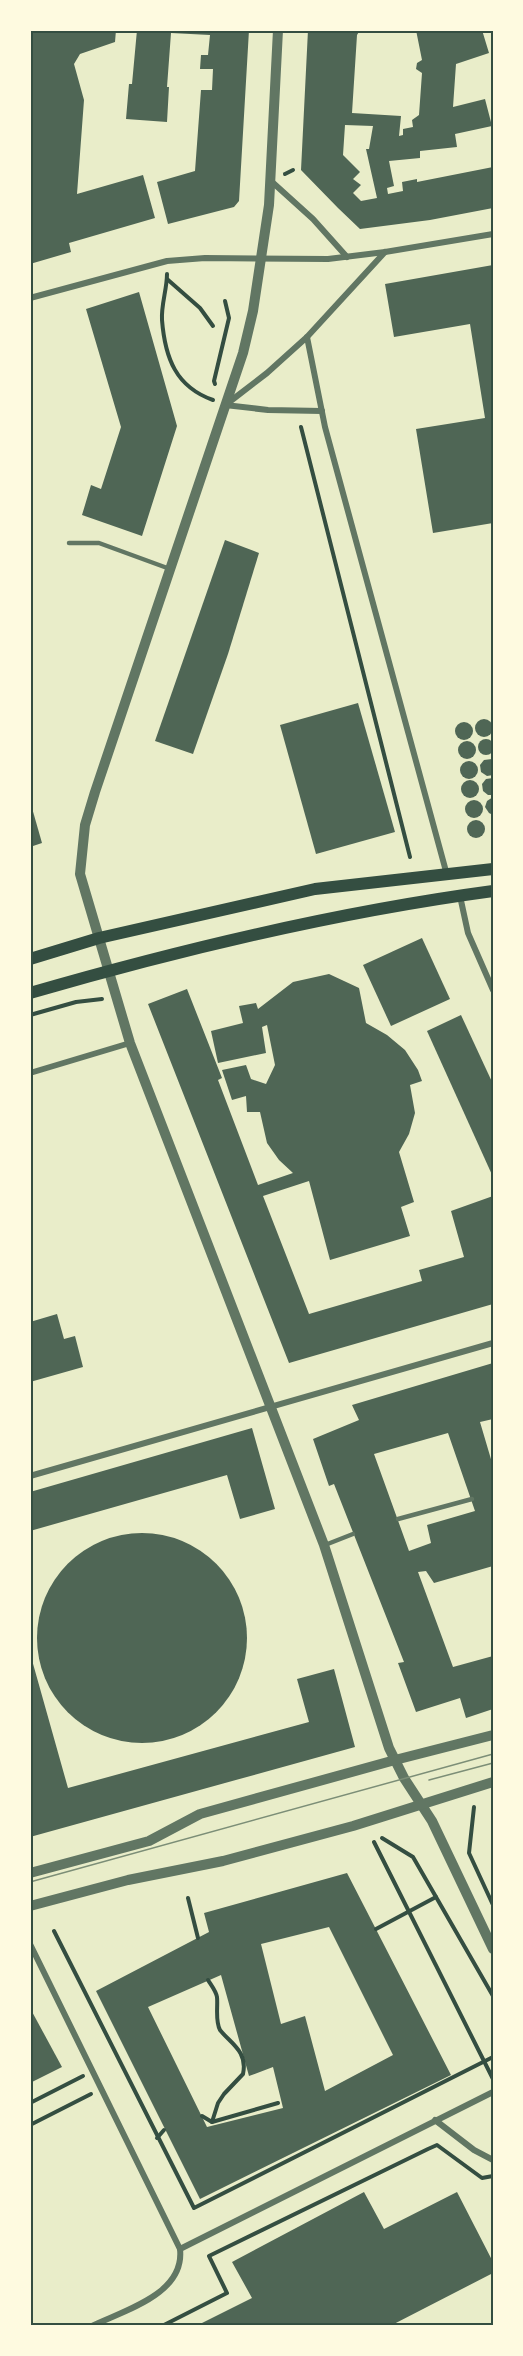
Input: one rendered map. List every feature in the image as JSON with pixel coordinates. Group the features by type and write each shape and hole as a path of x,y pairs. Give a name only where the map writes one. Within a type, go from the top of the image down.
{"main road":[{"path":"30,959 99,938 315,889 447,876 493,869"},
{"path":"30,993 110,970 308,922 493,891"}],"street":[{"path":"278,30 271,181 262,259 243,353 85,825 80,874 130,1043 324,1545 395,1760 432,1821 493,1949"},
{"path":"271,181 314,219 347,257"},
{"path":"30,298 167,261 328,259 493,234"},
{"path":"225,405 267,373 307,336 385,252"},
{"path":"307,336 322,411 447,876"},
{"path":"225,405 268,410 322,411"},
{"path":"460,896 468,933 493,990"},
{"path":"30,1073 130,1043"},
{"path":"30,1476 493,1343"},
{"path":"30,1873 149,1841 200,1814 493,1735"},
{"path":"30,1906 128,1880 223,1861 353,1826 493,1782"},
{"path":"30,1944 180,2249 179,2267 173,2280 162,2290 92,2326"},
{"path":"180,2249 493,2092"},
{"path":"435,2121 474,2150 493,2160"}],"lane":[{"path":"69,543 99,543 170,569"},
{"path":"398,1519 472,1499"},
{"path":"324,1545 353,1534"}],"path":[{"path":"167,261 162,319 170,362 178,377 198,395 225,405"},
{"path":"167,279 200,308 213,326"},
{"path":"225,301 229,318 214,381 225,405"},
{"path":"301,427 410,857"},
{"path":"30,1015 76,1002"},
{"path":"474,1807 469,1852 493,1905"},
{"path":"382,1838 413,1857 493,1996"},
{"path":"374,1842 493,2079"},
{"path":"376,1929 436,1897"},
{"path":"188,1898 198,1938"},
{"path":"54,1931 194,2208 493,2057"},
{"path":"208,1980 217,1994 217,2017 220,2030 236,2044 244,2069 243,2074 218,2103 212,2122"},
{"path":"30,2103 92,2070"},
{"path":"30,2125 100,2089"},
{"path":"202,2116 212,2122 278,2103"},
{"path":"157,2138 164,2130"},
{"path":"162,2326 227,2293 209,2256 428,2149 437,2145 482,2178 493,2176"}],"building":[{"path":"30,30 116,30 115,42 80,54 74,64 84,100 77,194 143,175 155,218 69,243 71,252 30,264 32,111 30,110"},
{"path":"137,30 249,30 239,201 234,207 168,224 157,182 195,171 201,90 212,90 213,69 200,69 201,55 208,55 210,35 171,33 167,122 126,119"},
{"path":"308,30 360,30 357,35 352,113 401,116 399,136 403,135 403,129 413,127 412,120 419,115 422,73 416,69 417,63 422,60 416,30 482,30 489,53 456,64 453,107 485,99 492,126 455,134 457,147 420,151 420,158 389,161 394,186 387,188 388,194 403,191 402,182 417,179 417,182 493,167 493,208 430,220 360,229 301,170","holes":["345,125 373,126 369,149 366,149 377,198 361,201 353,193 361,185 353,179 360,172 343,155"]},
{"path":"493,265 493,523 433,533 416,429 485,418 470,324 394,337 385,284"},
{"path":"139,292 177,426 142,536 82,515 91,485 101,489 121,427 86,309"},
{"path":"225,540 259,553 228,654 193,754 155,741"},
{"path":"358,703 395,832 316,854 280,725"},
{"path":"484,719 490,722 493,728 490,734 484,737 478,734 475,728 478,722"},
{"path":"464,722 470,725 473,731 470,737 464,740 458,737 455,731 458,725"},
{"path":"483,739 489,739 494,747 492,753 483,755 478,750 478,744"},
{"path":"467,741 473,744 476,750 473,756 467,759 461,756 458,750 461,744"},
{"path":"492,759 493,775 487,776 481,772 480,765 484,760"},
{"path":"469,761 475,764 478,770 475,776 469,779 463,776 460,770 463,764"},
{"path":"493,778 493,795 488,795 483,791 482,784 486,779"},
{"path":"470,780 476,783 479,789 476,795 470,798 464,795 461,789 464,783"},
{"path":"493,797 493,815 485,807 487,801"},
{"path":"474,800 480,803 483,809 480,815 474,818 468,815 465,809 468,803"},
{"path":"30,801 42,843 30,847"},
{"path":"476,820 482,823 485,829 482,835 476,838 470,835 467,829 470,823"},
{"path":"422,938 450,999 391,1026 363,965"},
{"path":"329,974 359,988 366,1023 387,1035 405,1050 422,1081 410,1085 415,1113 409,1134 399,1152 414,1202 401,1207 410,1236 330,1260 309,1181 263,1196 309,1314 422,1281 419,1270 464,1257 451,1211 493,1196 493,1304 289,1363 148,1004 187,989 222,1078 218,1080 258,1185 293,1173 279,1160 267,1143 260,1112 247,1112 246,1096 232,1100 222,1070 246,1065 251,1079 266,1084 275,1065 267,1025 262,1027 266,1053 218,1063 211,1031 243,1023 239,1006 256,1003 258,1009 293,982"},
{"path":"461,1015 493,1084 493,1177 427,1031"},
{"path":"57,1314 64,1339 75,1336 83,1367 30,1382 30,1322"},
{"path":"493,1363 493,1419 480,1422 493,1466 493,1566 434,1583 426,1571 418,1572 453,1667 493,1656 493,1709 466,1718 460,1698 416,1712 398,1663 404,1662 334,1484 329,1486 313,1439 359,1420 352,1405","holes":["448,1433 475,1511 427,1525 431,1543 409,1551 374,1454"]},
{"path":"252,1428 275,1509 240,1519 227,1475 30,1531 30,1492"},
{"path":"142,1533 162,1535 191,1545 209,1557 223,1571 239,1598 245,1618 247,1638 245,1658 235,1687 223,1705 209,1719 182,1735 162,1741 142,1743 122,1741 93,1731 75,1719 61,1705 45,1678 39,1658 37,1638 39,1618 49,1589 61,1571 75,1557 102,1541 122,1535"},
{"path":"30,1653 68,1788 309,1722 297,1679 334,1669 355,1747 30,1837"},
{"path":"347,1873 451,2075 200,2199 96,1991 209,1932 204,1913","holes":["329,1927 393,2055 325,2091 305,2016 281,2024 261,1944","221,1975 249,2076 273,2067 283,2108 207,2127 148,2007"]},
{"path":"30,2008 62,2067 30,2083"},
{"path":"364,2192 384,2229 457,2192 493,2262 493,2273 390,2326 196,2326 252,2298 232,2262"}],"tram line":[{"path":"30,1882 493,1754"},
{"path":"429,1780 493,1763"}]}
